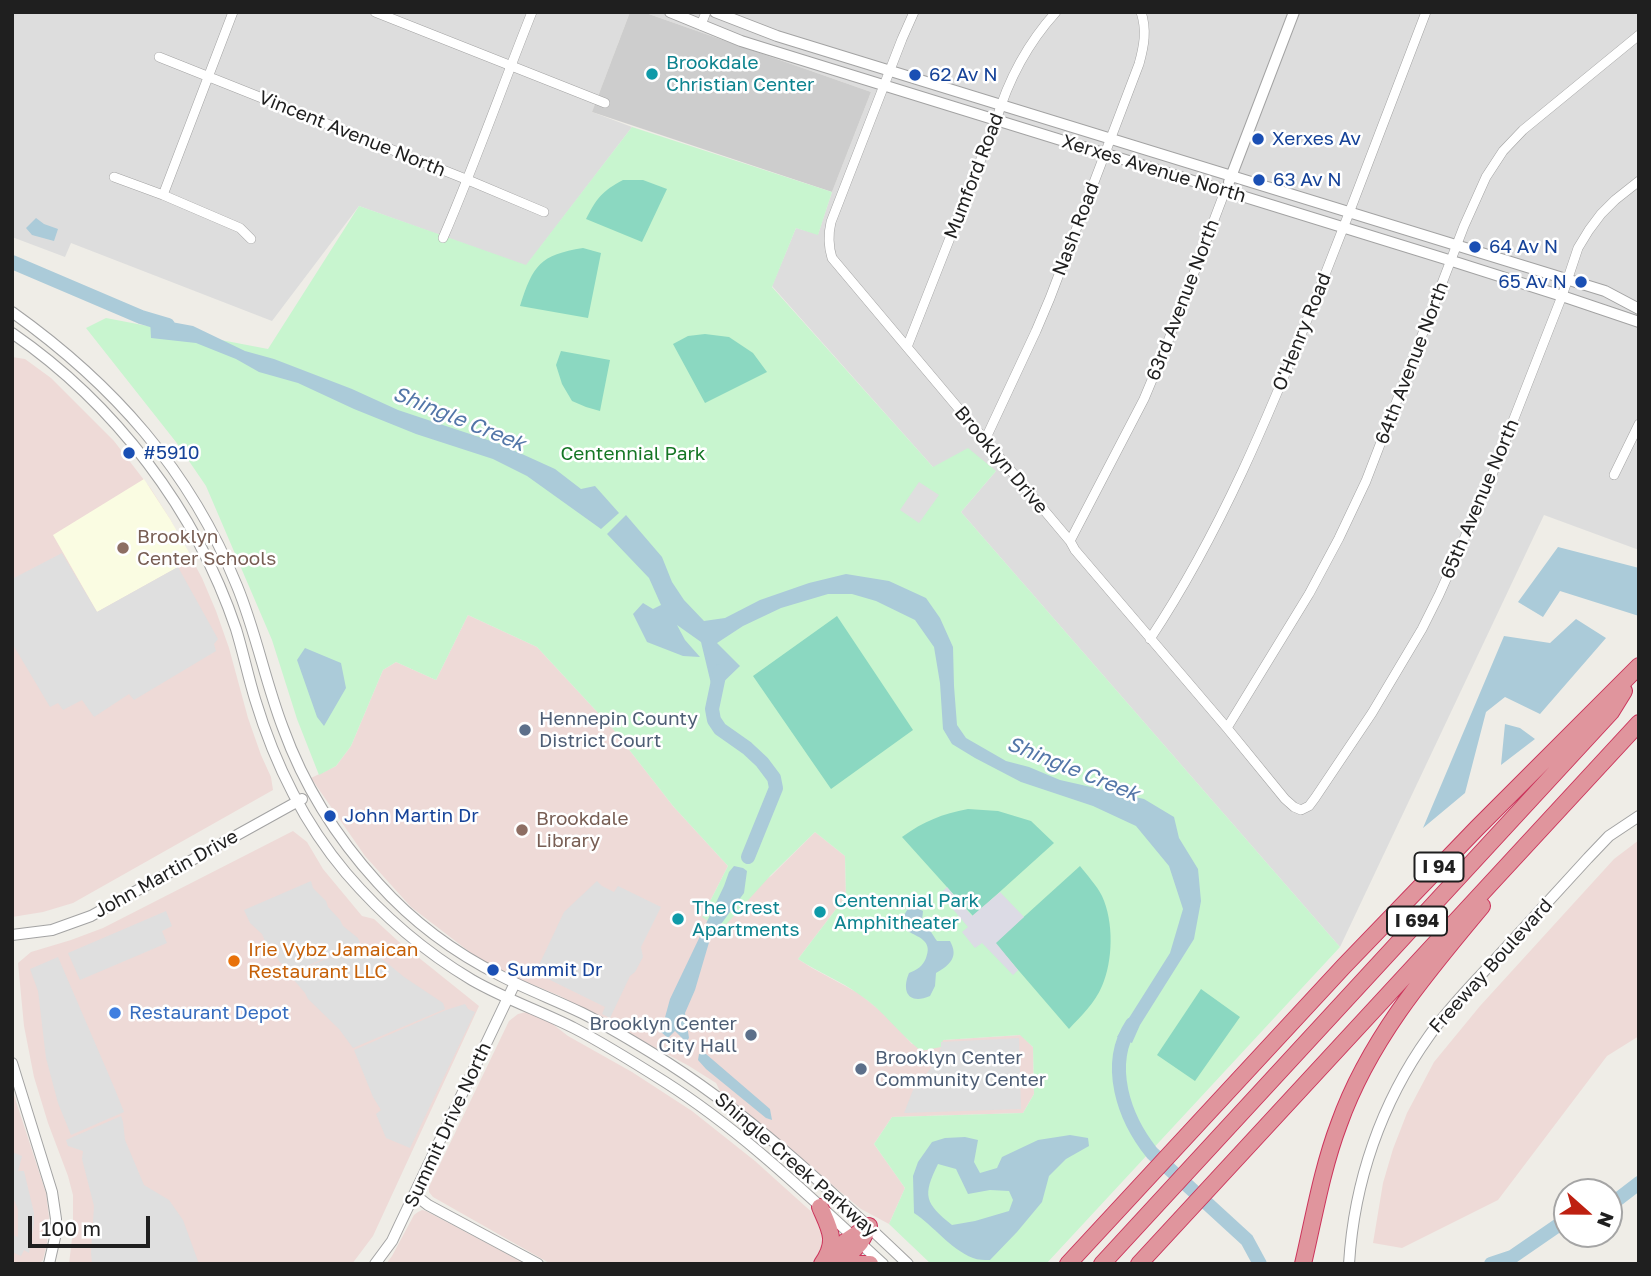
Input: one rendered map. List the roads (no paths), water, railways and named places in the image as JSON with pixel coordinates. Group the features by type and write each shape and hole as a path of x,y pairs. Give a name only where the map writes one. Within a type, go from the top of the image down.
{"highway":[{"name":"I 94","path":"1068,1264 1392,916 1639,667"},
{"name":"I 694","path":"1102,1264 1611,712 1639,667"},
{"name":"I 94","path":"1139,1264 1639,723"},
{"path":"1303,1264 1334,1137 1371,1053 1435,962 1593,773"},
{"path":"820,1207 830,1230 832,1243 823,1264"},
{"path":"841,1264 856,1239 869,1226"},
{"path":"823,1264 845,1242 856,1239"},
{"path":"857,1264 870,1264"}],"street":[{"path":"163,195 233,12"},
{"path":"375,12 604,103"},
{"path":"443,238 532,12"},
{"name":"Xerxes Avenue North","path":"670,12 773,51 1452,261 1639,322"},
{"path":"701,25 706,12"},
{"name":"Xerxes Avenue North","path":"715,12 777,36 1605,291 1639,309"},
{"name":"Brooklyn Drive","path":"914,12 831,222 829,246 832,258 1284,799 1301,810"},
{"name":"Mumford Road","path":"907,347 996,121 1007,86 1031,43 1056,12"},
{"name":"Nash Road","path":"985,440 1041,320 1139,64 1145,32 1141,12"},
{"name":"63rd Avenue North","path":"1070,541 1144,399 1294,12"},
{"name":"O'Henry Road","path":"1150,639 1235,488 1282,384 1426,12"},
{"name":"64th Avenue North","path":"1227,728 1309,594 1366,481 1476,196 1486,177 1503,151 1523,130 1639,35"},
{"name":"Vincent Avenue North","path":"159,57 544,212"},
{"path":"114,177 240,228 250,239"},
{"name":"65th Avenue North","path":"1301,810 1315,798 1373,713 1428,618 1486,490 1562,296 1578,248 1588,230 1615,200 1639,181"},
{"name":"Shingle Creek Parkway","path":"12,312 72,358 99,383 151,438 194,501 237,584 282,727 296,761 334,829 380,886 451,946 482,966 603,1024 698,1083 755,1125 908,1264"},
{"name":"Shingle Creek Parkway","path":"12,333 51,362 110,418 146,460 181,512 202,550 229,611 267,735 282,771 304,815 341,867 396,924 469,978 574,1029 666,1082 711,1113 744,1139 883,1264"},
{"path":"1614,475 1639,424"},
{"name":"John Martin Drive","path":"12,935 52,930 91,916 313,795"},
{"name":"Freeway Boulevard","path":"1349,1264 1354,1218 1371,1149 1388,1106 1415,1056 1443,1016 1588,858 1609,836 1639,816"},
{"name":"Summit Drive North","path":"375,1264 392,1241 415,1195 515,983"},
{"path":"12,1063 52,1192 56,1233 49,1264"},
{"path":"415,1195 428,1206 538,1264"}],"water":[{"path":"36,218 58,229 54,241 32,235 26,228"},
{"path":"150,318 193,326 245,351 274,359 352,389 398,410 500,444 555,469 581,489 595,486 619,513 601,529 527,476 493,459 416,434 298,383 259,372 236,359 196,343 151,338"},
{"path":"626,515 662,557 672,582 684,600 704,621 725,618 760,600 846,574 889,581 926,598 940,618 953,647 957,725 966,738 1006,761 1060,780 1144,799 1174,817 1179,838 1198,869 1201,901 1194,939 1140,1025 1132,1043 1117,1037 1170,953 1183,909 1169,866 1136,826 1093,806 1021,782 952,744 943,729 934,647 915,620 876,601 852,594 828,594 781,608 743,626 717,643 740,666 713,692 701,642 677,625 685,640 700,657 683,656 647,642 633,614 643,603 653,609 661,605 649,578 607,534"},
{"path":"1558,547 1639,568 1639,616 1560,591 1543,617 1518,602"},
{"path":"1576,619 1606,638 1540,714 1505,697 1486,712 1465,793 1423,828 1504,636 1550,643"},
{"path":"305,648 341,663 346,688 324,726 317,717 297,660"},
{"path":"1505,724 1520,728 1535,739 1501,765"},
{"path":"734,866 747,871 744,893 710,939 695,990 685,1013 689,1038 686,1042 675,1031 668,1038 661,1032 670,999"},
{"path":"911,905 923,911 922,921 937,941 950,941 954,952 949,964 936,973 935,986 930,996 917,999 909,995 907,980 909,973 923,963 928,948 925,942 903,924 904,916"},
{"path":"699,1054 706,1054 770,1109 772,1120 706,1069 698,1060"},
{"path":"1070,1135 1088,1138 1089,1146 1066,1159 1049,1176 1042,1202 990,1260 965,1254 914,1213 913,1176 918,1162 932,1142 965,1137 978,1140 974,1162 980,1173 997,1168 1002,1157 1038,1140","holes":["938,1164 956,1169 968,1194 990,1190 1009,1191 1013,1200 1009,1211 952,1225 936,1211 928,1192"]}],"waterway":[{"name":"Shingle Creek","path":"12,262 141,317 168,325"},
{"path":"720,671 712,709 714,720 720,729 762,762 774,778 776,788 748,857"},
{"name":"Shingle Creek","path":"1132,1024 1124,1040 1119,1074 1121,1091 1133,1124 1152,1153 1247,1240 1260,1264"},
{"name":"Shingle Creek","path":"1623,1195 1639,1183"},
{"name":"Shingle Creek","path":"1491,1264 1512,1257 1553,1229"}],"place":[{"name":"Brookdale Christian Center","path":"652,74"},
{"name":"62 Av N","path":"915,75"},
{"name":"Xerxes Av","path":"1258,139"},
{"name":"63 Av N","path":"1259,180"},
{"name":"64 Av N","path":"1475,247"},
{"name":"65 Av N","path":"1581,282"},
{"name":"#5910","path":"129,453"},
{"name":"Brooklyn Center Schools","path":"123,548"},
{"name":"Hennepin County District Court","path":"525,730"},
{"name":"John Martin Dr","path":"330,816"},
{"name":"Brookdale Library","path":"522,830"},
{"name":"Centennial Park Amphitheater","path":"820,912"},
{"name":"The Crest Apartments","path":"678,919"},
{"name":"Irie Vybz Jamaican Restaurant LLC","path":"234,961"},
{"name":"Summit Dr","path":"493,970"},
{"name":"Restaurant Depot","path":"115,1013"},
{"name":"Brooklyn Center City Hall","path":"751,1035"},
{"name":"Brooklyn Center Community Center","path":"861,1069"}],"park label":[{"name":"Centennial Park","path":"633,454"}]}
